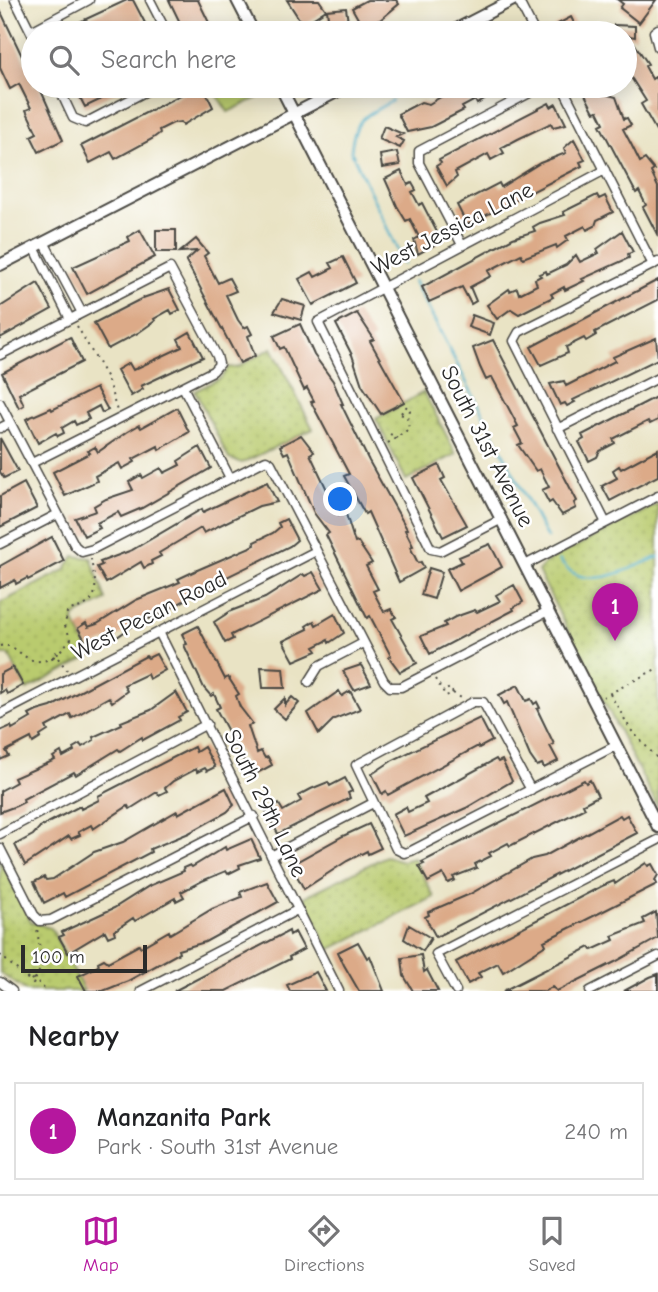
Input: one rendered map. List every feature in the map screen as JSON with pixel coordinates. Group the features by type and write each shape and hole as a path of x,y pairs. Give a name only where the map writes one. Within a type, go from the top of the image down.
{"street":[{"path":"15,0 26,21"},
{"path":"53,21 89,0"},
{"path":"150,0 161,21"},
{"path":"237,0 248,21"},
{"path":"473,21 515,0 528,21"},
{"path":"656,31 658,47"},
{"path":"65,98 78,122 85,123 133,98"},
{"name":"South 31st Avenue","path":"286,98 658,827"},
{"path":"0,265 325,98"},
{"path":"462,245 418,155 423,147 519,98"},
{"path":"568,98 655,263 519,332 514,341 606,523"},
{"name":"West Jessica Lane","path":"502,519 435,552 317,322 605,170"},
{"path":"39,245 82,313"},
{"path":"39,245 71,318"},
{"path":"0,355 170,268 218,356 219,364 213,371 32,463"},
{"path":"557,429 658,378"},
{"path":"183,387 230,478"},
{"path":"0,403 75,546 86,551 266,460 273,467 363,643 390,687 401,687 548,611"},
{"path":"0,428 10,423"},
{"path":"525,565 658,496"},
{"path":"0,544 58,514"},
{"name":"West Pecan Road","path":"0,714 316,551"},
{"name":"South 29th Lane","path":"159,632 254,816 297,910 339,991"},
{"path":"309,682 319,666 363,643"},
{"path":"531,790 483,702 467,706 356,765 396,849 404,853 531,790 617,745"},
{"path":"0,834 207,724"},
{"path":"271,856 373,803"},
{"path":"0,848 34,915 40,921 51,920 254,816"},
{"path":"456,991 436,954 658,840"},
{"path":"141,991 297,910"},
{"path":"590,991 658,956"},
{"path":"0,982 12,991"}],"path":[{"path":"71,318 107,378 120,419"},
{"path":"387,443 409,429 407,418 411,410 407,407 400,413 407,418"},
{"path":"390,435 398,438"},
{"path":"0,646 9,646 28,660 39,663 56,656 71,639 65,626 67,612 87,604 95,597 97,589 86,551"},
{"path":"56,656 72,677"},
{"path":"658,668 610,694 631,730 658,759"},
{"path":"431,672 448,697 453,692"},
{"path":"444,691 450,688 467,706"},
{"path":"36,980 42,966 36,934 40,921"},
{"path":"0,955 30,981 41,983 46,991"}],"green space":[{"path":"219,98 257,98 228,112"},
{"path":"272,348 313,429 242,463 229,459 195,391 221,378 229,367 236,368"},
{"path":"424,392 456,454 406,480 376,419"},
{"path":"658,504 658,808 538,571 546,562"},
{"path":"74,556 91,558 106,600 75,616 74,622 91,656 27,690 9,655 0,655 0,603 65,570"},
{"path":"386,856 403,861 414,858 434,897 329,950 304,897"},
{"path":"0,860 31,922 51,928 84,991 27,991 0,973"}],"building":[{"path":"127,0 133,0 144,21 82,21"},
{"path":"169,0 198,0 208,21 179,21"},
{"path":"287,0 319,0 326,10 309,21 300,21"},
{"path":"367,0 396,0 399,4 377,21 359,21 352,8"},
{"path":"618,0 656,0 639,23 620,8 623,4"},
{"path":"346,8 348,21 328,21 327,10"},
{"path":"0,10 21,54 21,88 19,84 10,89 0,68"},
{"path":"637,48 648,64 645,66 652,79 655,77 658,84 658,134 641,104 646,101 637,87"},
{"path":"26,98 44,98 63,140 39,152 31,136 37,133 26,110 31,108"},
{"path":"80,98 104,98 85,107"},
{"path":"175,98 209,98 213,107 183,125 181,122 173,123 159,130 160,133 152,139 115,159 111,152 90,163 81,146"},
{"path":"439,98 488,98 477,104 475,100 462,107 464,110 431,127 407,132 398,114 421,102 429,104"},
{"path":"587,98 616,98 624,119 627,118 631,125 623,129 640,162 645,159 654,170 651,172 658,187 658,236 643,207 646,205 639,191 636,193 600,125 604,123 598,111 594,112"},
{"path":"549,103 551,107 556,104 566,124 553,127 551,123 501,148 504,153 491,160 488,154 455,172 457,177 447,186 436,166 441,163 439,160"},
{"path":"384,126 403,134 396,137 404,141 400,148 379,139"},
{"path":"574,139 585,160 580,162 582,166 467,225 457,205 499,183 501,187 540,163 566,153 564,148"},
{"path":"397,152 400,165 382,168 380,155"},
{"path":"401,171 408,185 412,183 416,190 412,192 419,205 422,203 439,236 435,238 438,243 418,254 414,240 419,237 410,219 406,221 397,206 385,179"},
{"path":"597,195 599,199 605,196 613,212 597,220 595,226 587,230 585,226 566,236 568,240 557,248 556,245 523,258 521,254 488,271 491,276 470,287 476,301 471,304 462,287 429,302 422,287 513,238 535,231 533,227 565,215 563,212"},
{"path":"140,230 155,257 87,294 73,267 130,241 128,237"},
{"path":"156,230 176,230 176,252 156,252"},
{"path":"622,231 633,252 628,254 629,258 582,279 584,281 565,290 564,287 551,294 553,297 519,314 511,309 497,319 487,305 509,289 510,291 517,288 519,294 537,285 535,279 541,276 539,274 546,271 547,274 566,265 576,255 580,262 599,253 597,249"},
{"path":"196,239 208,253 204,256 218,283 229,278 236,291 226,295 238,320 244,328 248,326 252,334 248,336 255,356 240,363 186,261 197,251 180,252"},
{"path":"343,257 356,283 313,305 299,279 312,272 315,277 333,268 330,263"},
{"path":"658,280 658,300 595,332 596,335 586,341 584,338 566,347 568,353 541,365 531,347"},
{"path":"38,283 52,309 0,338 0,307"},
{"path":"169,289 180,310 172,314 170,310 138,333 108,349 94,323 143,298"},
{"path":"282,299 305,306 301,320 274,312"},
{"path":"357,313 374,339 370,341 404,402 381,414 362,385 352,355 336,324"},
{"path":"472,315 494,323 490,335 468,327"},
{"path":"300,324 314,355 333,381 341,404 369,461 407,529 405,530 413,546 410,547 418,563 421,562 424,568 399,582 368,512 365,514 344,476 349,474 311,402 314,401 307,388 304,390 284,347 280,349 274,336"},
{"path":"190,332 203,357 141,386 143,389 131,396 117,370 129,363 133,370 182,347 178,339"},
{"path":"70,337 82,362 19,394 24,405 19,408 2,373"},
{"path":"656,338 658,359 573,400 575,402 567,406 565,403 560,405 550,384 564,381 566,386 615,361 613,357"},
{"path":"493,340 577,501 574,503 576,508 562,515 552,501 549,503 542,490 549,487 540,469 536,471 518,445 522,443 514,428 518,426 492,377 486,380 480,367 473,348"},
{"path":"96,388 108,410 102,413 99,406 86,413 89,419 76,425 74,421 62,428 64,433 58,436 56,433 38,443 26,419 51,408 52,410"},
{"path":"658,396 658,420 650,424 648,421 613,439 615,443 589,461 579,442 584,439 582,435"},
{"path":"177,408 189,432 159,450 158,446 133,459 135,462 122,469 119,463 95,476 97,481 65,496 53,472 90,453 88,451 95,447 98,452 139,425 141,428"},
{"path":"301,435 314,452 310,454 339,515 345,511 355,543 358,542 372,563 366,566 378,589 373,591 384,612 391,609 396,617 392,619 417,663 400,672 389,657 391,656 370,616 367,618 326,535 329,533 314,513 288,452 284,454 280,446"},
{"path":"0,438 18,471 4,478 0,472"},
{"path":"200,447 211,468 142,508 121,517 118,512 97,523 100,528 84,536 75,518 96,511 94,506 106,499 133,490 129,482 141,475 143,478 161,468 164,473 180,465 178,461"},
{"path":"658,449 658,476 610,501 602,486 617,478 613,470 619,466 621,469"},
{"path":"439,465 445,478 441,480 467,525 443,537 413,478"},
{"path":"267,482 277,502 259,506 204,533 201,528 159,553 161,556 151,561 152,564 144,568 141,562 106,583 97,567 102,565 100,562 132,550 202,509 203,512"},
{"path":"24,483 37,508 0,527 0,496"},
{"path":"286,519 297,540 290,546 184,598 185,600 159,615 137,623 117,637 89,648 78,628 86,623 88,627 97,624 136,600 180,582 178,579 255,545 254,542 273,533 280,527 278,523"},
{"path":"52,537 64,561 28,580 27,578 16,584 15,580 0,588 0,566"},
{"path":"490,544 502,567 458,591 447,569 462,562 459,557"},
{"path":"429,568 442,572 434,599 421,595"},
{"path":"313,572 323,589 231,635 233,639 225,643 214,622 231,611 265,598 303,574 305,576"},
{"path":"514,585 523,602 513,608 514,610 430,654 421,636 446,626 444,623 455,617 475,610 477,612 500,601 496,595"},
{"path":"335,614 344,633 329,643 328,640 314,647 317,651 294,661 283,641 308,629 306,626 314,621 316,625"},
{"path":"198,626 225,679 228,677 239,694 236,696 240,707 253,724 248,726 257,753 261,751 272,765 252,776 216,709 220,707 214,694 211,696 204,688 184,645 187,644 182,634"},
{"path":"156,654 165,670 149,679 147,674 124,685 127,691 112,702 109,697 72,718 70,714 46,727 48,731 40,736 41,738 33,743 31,738 6,751 9,756 0,760 0,731 11,726 12,729 31,718 29,715 51,707 146,656 148,658"},
{"path":"361,665 371,684 354,690 343,671"},
{"path":"13,667 23,685 7,694 5,690 0,693 0,674"},
{"path":"261,667 283,668 285,688 263,688"},
{"path":"518,685 526,701 531,699 534,704 537,702 540,708 537,709 554,744 550,746 558,761 544,768 542,764 537,766 530,756 507,702 504,704 499,695"},
{"path":"339,691 342,696 350,691 360,709 334,719 319,734 308,713"},
{"path":"176,692 187,712 178,717 180,720 143,740 142,737 120,751 118,749 76,775 74,772 23,799 24,802 0,812 0,791 16,782 14,778 55,760 53,757 61,752 63,757 80,744 82,747 94,740 93,737 151,710"},
{"path":"292,697 299,703 285,719 274,709 285,698 285,705"},
{"path":"480,718 492,741 388,795 386,791 382,794 372,774 393,760"},
{"path":"194,747 196,752 204,747 215,767 207,771 205,768 197,772 196,769 173,781 165,788 167,791 159,795 157,792 130,809 128,806 93,829 91,825 78,832 80,835 71,839 69,836 25,865 15,845 33,835 40,827 80,806 81,809 99,800 98,796"},
{"path":"496,759 498,762 502,760 512,781 466,808 404,836 393,814 406,807 408,812 427,803 424,798"},
{"path":"345,778 352,791 348,793 350,798 278,834 266,811 279,804 283,811 301,801 298,796 311,789 328,782 330,786"},
{"path":"584,780 586,783 590,780 598,796 583,804 585,808 510,846 508,843 489,853 491,856 475,864 477,868 453,877 455,880 448,883 443,874 428,882 419,866 424,864 422,862"},
{"path":"226,788 234,805 227,812 189,833 150,849 151,852 65,897 63,893 44,903 34,882 44,877 46,880 53,879 94,852 123,842 177,811 178,814"},
{"path":"620,815 622,818 627,815 637,833 436,937 425,917 429,915 428,912 470,894"},
{"path":"369,824 381,848 368,854 367,851 347,861 304,889 291,865"},
{"path":"251,839 260,858 239,865 240,868 228,874 226,871 202,881 181,892 184,897 176,901 175,898 135,921 133,918 114,931 115,934 108,937 105,931 68,953 59,937 64,935 62,932 114,908 149,886 184,871 183,868 190,865 192,867 225,847 226,850"},
{"path":"646,863 648,866 652,864 658,875 655,880 657,884 544,941 546,945 503,972 498,963 478,973 481,977 468,984 456,962 602,886 614,881 615,884"},
{"path":"267,882 278,902 205,942 178,950 179,953 128,981 103,991 86,991 78,976 95,968 99,965 98,962 104,959 108,962 169,931 170,934 212,909 242,897 240,892"},
{"path":"656,912 658,938 615,962 557,991 552,987 545,991 503,991 590,947 592,950 614,940 612,936 645,923 643,919"},
{"path":"409,925 431,938 423,951 404,939"},
{"path":"289,931 290,935 295,932 304,949 289,957 290,959 226,991 174,991"},
{"path":"358,942 367,958 370,956 384,991 359,991 344,965 338,952"},
{"path":"421,955 424,972 427,970 438,991 413,991 404,976 402,958"},
{"path":"316,972 326,991 290,991 287,985"},
{"path":"658,974 658,991 624,991 650,977"}],"waterway":[{"path":"392,101 375,110 358,125 351,151 404,264"},
{"path":"414,281 547,538"},
{"path":"559,560 569,570 593,578 619,573 658,557"}],"place":[{"name":"Manzanita Park","path":"615,641"}]}
